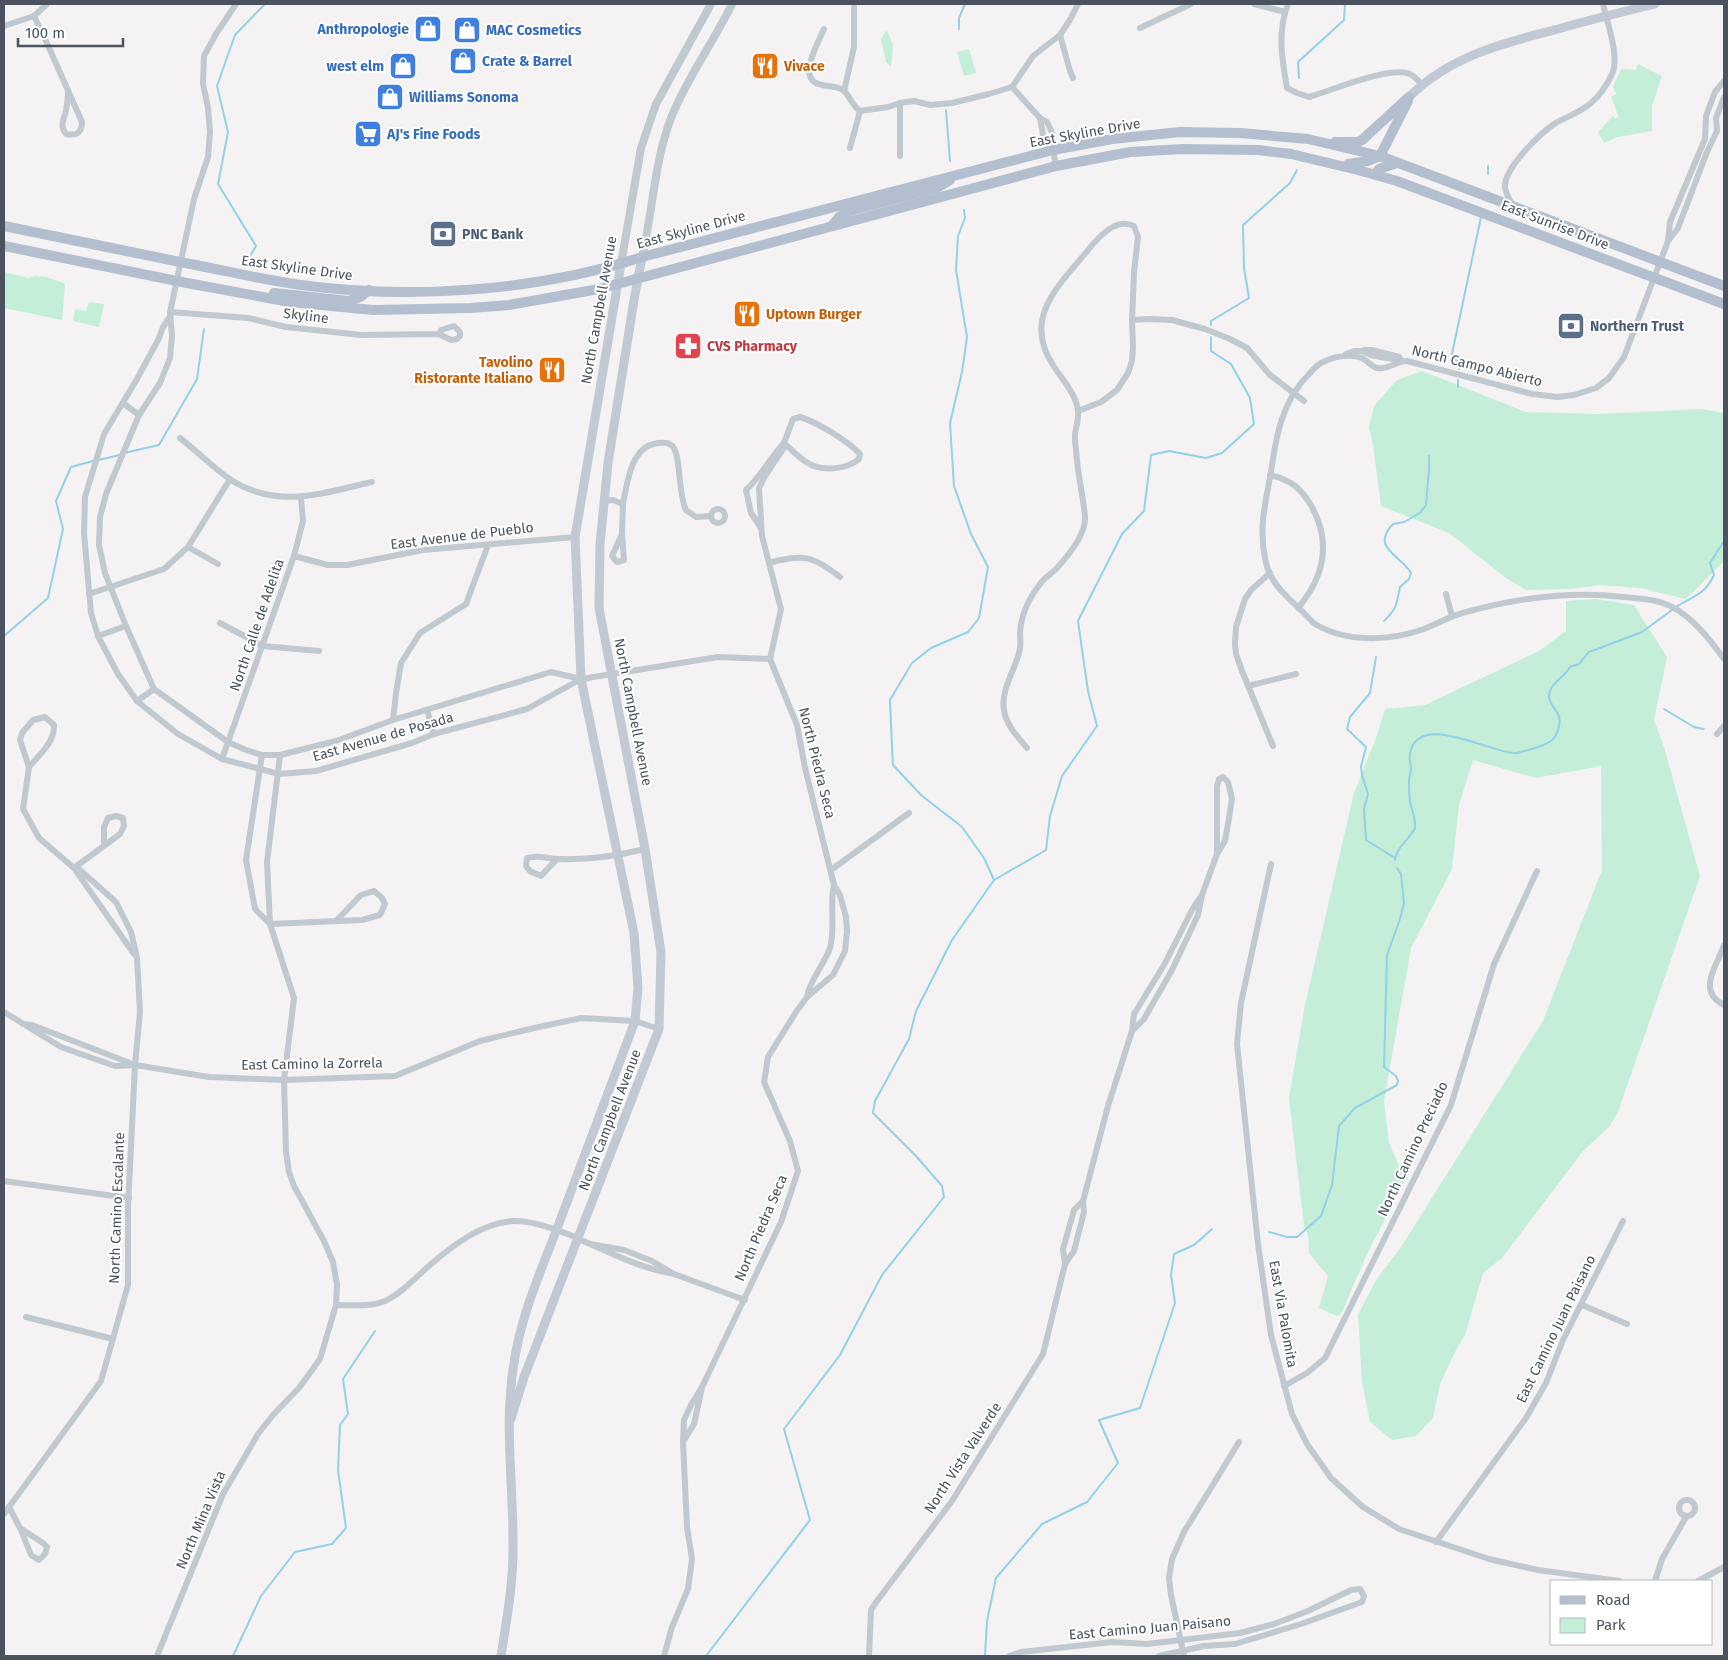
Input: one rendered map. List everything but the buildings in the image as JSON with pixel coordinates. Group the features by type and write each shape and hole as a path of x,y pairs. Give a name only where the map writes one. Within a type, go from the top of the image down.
{"main road":[{"path":"1316,141 1358,142 1362,140 1422,85 1445,69 1474,54 1512,41 1655,4"},
{"path":"1341,165 1364,162 1380,156 1410,97"},
{"name":"East Skyline Drive","path":"4,226 302,285 404,292 481,288 547,280 621,264 1053,150 1112,139 1180,132 1240,132 1316,141 1380,156"},
{"name":"East Skyline Drive","path":"4,246 290,302 373,310 422,310 509,305 590,291 1056,166 1130,152 1206,149 1258,150 1291,154 1375,174"},
{"name":"East Sunrise Drive","path":"1380,156 1724,286"},
{"path":"1375,174 1379,169 1397,163"},
{"path":"832,226 839,217 850,211 937,188 960,174"},
{"name":"East Sunrise Drive","path":"1375,174 1724,304"},
{"path":"4,232 16,235 45,235"},
{"name":"North Campbell Avenue","path":"511,1419 524,1377 659,1028 661,952 645,849 599,608 600,544 608,463 642,257"},
{"name":"North Campbell Avenue","path":"501,1656 512,1579 513,1551 510,1462 511,1419 509,1408 520,1334 535,1285 635,1021 638,988 634,933 581,679 575,536 621,264"},
{"path":"226,290 348,301 360,297 369,290"}],"street":[{"path":"4,26 34,16 47,4"},
{"name":"East Avenue de Posada","path":"236,4 204,56 203,84 208,116 208,157 194,199 169,315 137,380 104,434 85,497 84,533 91,613 98,636 118,674 137,701 178,734 222,759 279,774 316,771 412,743 434,734 527,709 581,679 612,673"},
{"name":"North Campbell Avenue","path":"621,264 642,148 656,104 712,4"},
{"name":"North Campbell Avenue","path":"642,257 658,167 671,119 684,89 732,4"},
{"path":"854,4 854,46 844,90 851,103 860,111 888,108 900,103 914,101 930,105 952,103 1012,87 1033,56 1060,34 1078,4"},
{"path":"1140,28 1191,4"},
{"path":"1254,4 1285,12"},
{"path":"1288,4 1280,39 1287,88 1309,96 1391,72 1408,73 1422,85"},
{"path":"1515,208 1507,195 1505,184 1517,160 1539,136 1590,104 1603,91 1614,70 1614,53 1603,4"},
{"path":"34,16 82,122 82,129 72,136 62,130 68,92"},
{"path":"824,29 810,61 808,71 810,78 815,83 844,90"},
{"path":"1060,34 1073,78"},
{"path":"1668,241 1670,222 1705,139 1706,116 1715,92 1724,81"},
{"path":"1012,87 1040,118 1044,140 1053,150 1056,166"},
{"path":"1668,241 1678,228 1716,131 1716,118 1724,97"},
{"path":"900,103 900,156"},
{"path":"850,148 860,111"},
{"path":"1027,748 1010,727 1003,707 1011,672 1020,647 1022,620 1026,607 1040,583 1064,559 1082,532 1085,519 1076,454 1075,436 1078,411 1067,384 1053,365 1042,344 1041,321 1051,297 1096,241 1118,224 1130,222 1134,226 1138,237 1134,272 1132,320 1134,347 1132,361 1122,384 1110,397 1078,411"},
{"name":"North Campo Abierto","path":"1343,356 1363,358 1374,367 1384,368 1407,360 1532,394 1557,397 1574,395 1596,388 1609,378 1624,356 1668,241"},
{"name":"East Avenue de Posada","path":"169,315 172,336 168,364 160,383 139,415 106,494 100,516 99,545 110,587 154,689 228,742 262,755 280,754 336,740 393,720 550,672 581,679"},
{"name":"Skyline","path":"169,315 248,318 286,327 361,335 439,334"},
{"path":"1132,320 1149,318 1172,320 1230,338 1247,348 1270,375 1304,401"},
{"path":"1407,360 1371,355 1362,350 1354,351 1320,363 1300,382 1293,393 1280,420 1274,444 1261,532 1270,573 1287,598 1314,623 1339,633 1377,639 1405,635 1468,611 1543,596 1609,594 1647,598 1677,609 1697,625 1724,659"},
{"path":"123,403 139,415"},
{"path":"761,528 751,513 746,490 758,483 783,450 784,443 793,419 800,417 810,420 852,446 860,454 859,459 848,466 820,468 806,462 784,443"},
{"path":"180,438 230,479 251,490 278,498 301,498 372,482"},
{"path":"622,534 623,504 635,457 646,446 655,443 667,443 674,447 686,510 696,517 711,516"},
{"path":"1270,475 1285,478 1301,492 1314,510 1323,537 1323,557 1316,582 1298,608"},
{"path":"89,594 164,569 188,548 230,479"},
{"path":"612,673 718,657 770,659 780,609 761,528 758,483"},
{"name":"North Calle de Adelita","path":"222,759 294,556 302,521 301,498"},
{"path":"604,501 612,500 623,504"},
{"name":"East Avenue de Pueblo","path":"294,556 328,565 347,565 423,550 575,536"},
{"path":"393,720 402,663 420,633 466,604 488,545"},
{"path":"188,548 218,564"},
{"path":"769,563 792,557 810,559 824,565 840,577"},
{"path":"1270,573 1248,594 1240,612 1236,627 1236,654 1273,746"},
{"path":"1446,594 1452,616"},
{"path":"220,623 263,646 319,651"},
{"path":"98,636 126,626"},
{"name":"North Piedra Seca","path":"664,1656 672,1627 688,1590 692,1558 687,1527 683,1442 684,1420 745,1300 781,1222 798,1171 790,1141 764,1082 768,1057 807,997 833,975 845,951 848,931 840,895 834,885 805,768 797,725 770,659"},
{"path":"1248,686 1296,674"},
{"path":"137,701 154,689"},
{"path":"427,710 434,734"},
{"name":"North Camino Escalante","path":"29,767 48,744 54,732 54,725 45,717 33,720 22,732 20,740 29,767 23,809 39,838 74,868 137,958"},
{"path":"1717,734 1724,726"},
{"name":"North Mina Vista","path":"157,1656 223,1494 264,1426 300,1388 320,1359 336,1305 337,1285 333,1262 324,1240 294,1186 289,1172 286,1152 284,1080 294,998 270,924 267,862 280,754"},
{"name":"North Mina Vista","path":"262,755 246,860 256,909 270,924"},
{"name":"North Vista Valverde","path":"1132,1031 1144,1019 1172,970 1198,915 1202,895 1217,854 1225,841 1232,799 1228,782 1223,777 1219,779 1217,786 1217,854"},
{"path":"831,870 909,813"},
{"path":"74,868 104,846 120,834 124,826 123,818 116,816 108,818 104,827 104,846"},
{"path":"557,859 541,876 530,872 526,866 527,858 536,855 557,859 617,856 645,849"},
{"name":"East Via Palomita","path":"1271,864 1241,1002 1237,1044 1259,1253 1272,1336 1292,1414 1307,1444 1331,1478 1363,1506 1399,1530 1489,1559 1612,1580"},
{"name":"North Camino Escalante","path":"4,1514 102,1381 128,1285 129,1198 135,1066 140,1012 137,958 131,932 116,902 80,870 74,868"},
{"name":"North Camino Preciado","path":"1284,1386 1307,1373 1324,1358 1422,1166 1452,1104 1494,964 1537,871"},
{"name":"North Piedra Seca","path":"807,997 809,987 822,966 830,946 834,916 832,894 834,885"},
{"path":"270,924 362,920 380,915 385,904 382,898 374,891 361,895 337,920"},
{"name":"North Vista Valverde","path":"869,1656 871,1610 876,1601 952,1501 1043,1354 1065,1264 1074,1251 1084,1212 1083,1201 1108,1106 1132,1031 1134,1014 1164,965 1192,910 1202,895"},
{"path":"1724,945 1707,992 1724,1005"},
{"name":"East Camino la Zorrela","path":"4,1012 61,1047 115,1066 135,1066 209,1077 284,1080 395,1076 480,1041 581,1018 635,1021 659,1028"},
{"path":"4,1181 129,1198"},
{"name":"North Vista Valverde","path":"1065,1264 1063,1249 1074,1210 1083,1201"},
{"path":"336,1305 372,1304 386,1300 400,1291 449,1248 469,1236 496,1225 522,1221 579,1238 590,1244 624,1250 652,1261 674,1274 745,1300"},
{"name":"East Camino Juan Paisano","path":"1436,1542 1526,1418 1546,1383 1563,1340 1623,1221"},
{"path":"1582,1304 1627,1324"},
{"path":"26,1317 113,1339"},
{"name":"North Piedra Seca","path":"683,1442 694,1424 702,1387"},
{"path":"1183,1654 1170,1587 1172,1559 1184,1532 1239,1442"},
{"path":"9,1507 31,1555 39,1560 45,1554 46,1548 43,1543 20,1528"},
{"path":"1655,1580 1662,1559 1686,1517"},
{"path":"1700,1580 1724,1567"},
{"name":"East Camino Juan Paisano","path":"1009,1656 1021,1652 1112,1642 1147,1644 1240,1633 1274,1624 1308,1611 1351,1590 1360,1589 1364,1596 1362,1602 1268,1635 1235,1644 1204,1646 1183,1654 1159,1656"}],"green space":[{"path":"886,31 893,45 891,67 886,62 881,39"},
{"path":"969,49 976,73 964,76 957,52"},
{"path":"1638,64 1662,76 1652,106 1652,131 1617,137 1604,143 1598,132 1613,116 1615,119 1619,117 1611,97 1616,94 1613,87 1621,69 1636,70"},
{"path":"4,272 29,278 35,276 46,277 64,283 62,320 4,308"},
{"path":"89,302 104,304 99,327 73,321 75,309 86,311"},
{"path":"1422,371 1526,412 1599,414 1702,409 1724,413 1724,561 1686,599 1640,588 1601,585 1569,589 1526,590 1506,578 1449,533 1381,506 1369,427 1374,406 1397,380"},
{"path":"1596,599 1634,605 1667,657 1654,720 1664,747 1700,876 1619,1109 1610,1126 1583,1151 1502,1258 1483,1273 1465,1335 1440,1384 1433,1418 1416,1436 1392,1440 1370,1422 1362,1381 1358,1315 1375,1282 1403,1244 1543,1021 1602,870 1601,766 1536,778 1473,760 1459,805 1452,869 1411,948 1384,1101 1389,1143 1405,1180 1368,1252 1341,1314 1337,1316 1319,1308 1328,1276 1309,1253 1289,1098 1305,1005 1354,793 1376,738 1385,709 1425,705 1539,651 1566,631 1566,601"}],"waterway":[{"path":"250,256 256,246 218,184 228,132 217,86 235,35 265,4"},
{"path":"959,29 959,18 965,4"},
{"path":"1299,78 1298,62 1344,20 1345,4"},
{"path":"946,110 950,161"},
{"path":"1488,166 1488,174"},
{"path":"1211,325 1211,321 1249,298 1244,268 1243,225 1290,183 1297,170"},
{"path":"706,1656 810,1520 784,1429 840,1355 882,1275 944,1197 942,1186 916,1156 873,1113 875,1101 909,1039 916,1011 952,940 994,880 984,858 962,827 921,795 893,765 892,747 890,700 912,663 931,648 968,632 979,618 988,567 971,534 954,486 950,423 962,372 967,337 956,270 958,236 965,218 964,210"},
{"path":"1459,369 1460,366 1452,354 1481,217"},
{"path":"124,453 159,445 197,379 204,329"},
{"path":"994,880 1046,850 1050,816 1062,776 1097,726 1088,691 1078,621 1122,534 1144,511 1151,455 1169,451 1206,458 1222,453 1254,424 1250,398 1231,364 1211,351 1211,337"},
{"path":"1458,380 1458,387"},
{"path":"98,460 120,455"},
{"path":"1384,621 1394,609 1400,587 1409,579 1411,573 1390,551 1385,539 1387,532 1393,524 1404,522 1420,513 1426,505 1429,456"},
{"path":"4,636 48,598 63,529 56,501 71,467 93,461"},
{"path":"1676,607 1707,587 1714,575 1710,563 1724,541"},
{"path":"1395,860 1400,847 1415,828 1409,794 1410,754 1415,741 1426,735 1440,734 1515,753 1548,743 1556,736 1560,720 1550,702 1549,692 1570,667 1579,664 1589,652 1642,632 1672,610"},
{"path":"1376,657 1370,693 1350,717 1347,729 1366,747 1361,767 1368,794 1364,809 1366,840 1395,858"},
{"path":"1664,709 1694,727 1704,729"},
{"path":"1269,1232 1287,1237 1297,1237 1321,1216 1332,1185 1339,1126 1355,1108 1397,1085 1396,1076 1384,1067 1387,955 1404,903 1401,874 1397,868"},
{"path":"985,1656 987,1621 996,1578 1042,1524 1087,1502 1118,1463 1099,1420 1140,1408 1175,1303 1171,1275 1174,1254 1194,1245 1212,1229"},
{"path":"233,1656 261,1596 295,1552 332,1544 346,1528 338,1470 340,1425 348,1414 343,1379 375,1331"}],"place":[{"name":"Anthropologie","path":"428,29"},
{"name":"MAC Cosmetics","path":"467,30"},
{"name":"Crate & Barrel","path":"463,61"},
{"name":"west elm","path":"403,66"},
{"name":"Vivace","path":"765,66"},
{"name":"Williams Sonoma","path":"390,97"},
{"name":"AJ's Fine Foods","path":"368,134"},
{"name":"PNC Bank","path":"443,234"},
{"name":"Uptown Burger","path":"747,314"},
{"name":"Northern Trust","path":"1571,326"},
{"name":"CVS Pharmacy","path":"688,346"},
{"name":"Tavolino Ristorante Italiano","path":"552,370"}]}
